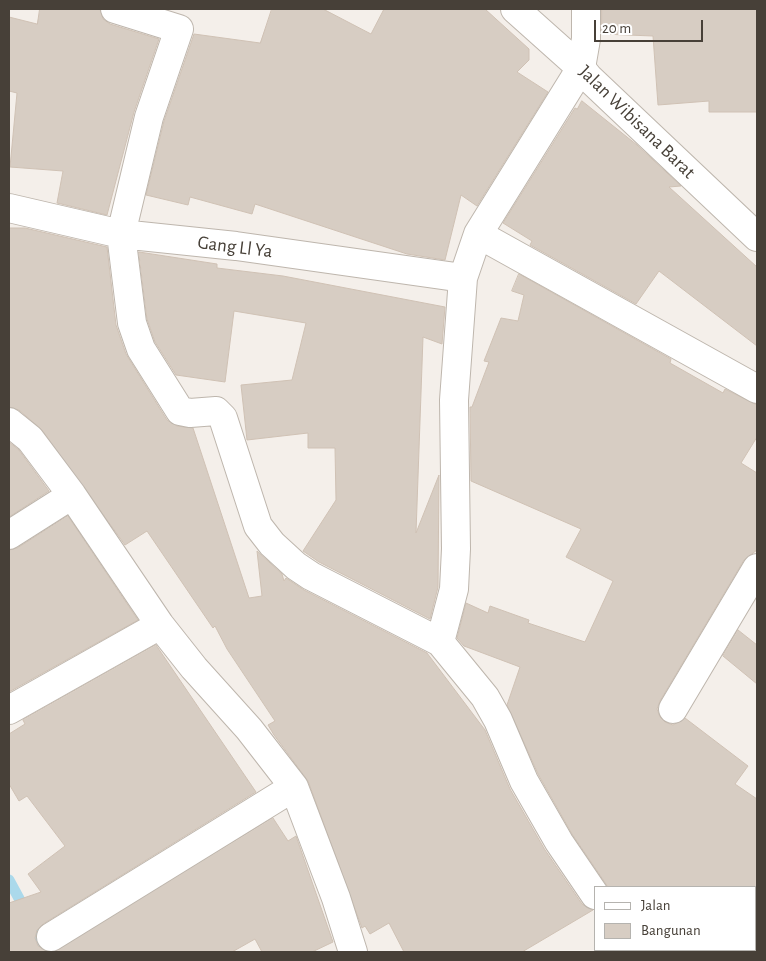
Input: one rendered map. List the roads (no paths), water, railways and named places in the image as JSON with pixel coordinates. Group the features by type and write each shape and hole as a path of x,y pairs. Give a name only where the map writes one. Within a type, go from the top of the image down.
{"street":[{"path":"115,9 183,19 149,117 121,234 132,323 142,349 180,411 190,413 205,410 216,411 223,418 258,526 272,544 296,566 311,576 440,642 485,697 498,720 524,781 559,842 594,894"},
{"name":"Jalan Wibisana Barat","path":"516,9 581,68 589,78 757,237"},
{"path":"440,642 454,589 456,549 454,400 463,278 478,234 581,68 586,39 586,9"},
{"name":"Gang Ll Ya","path":"9,208 121,234 236,246 463,278"},
{"path":"478,234 757,389"},
{"path":"9,422 30,439 72,495 160,625 194,668 249,729 294,788 336,898 353,952"},
{"path":"9,535 72,495"},
{"path":"673,709 757,568"},
{"path":"9,710 160,625"},
{"path":"51,938 294,788"}],"waterway":[{"path":"9,880 48,952"}]}
